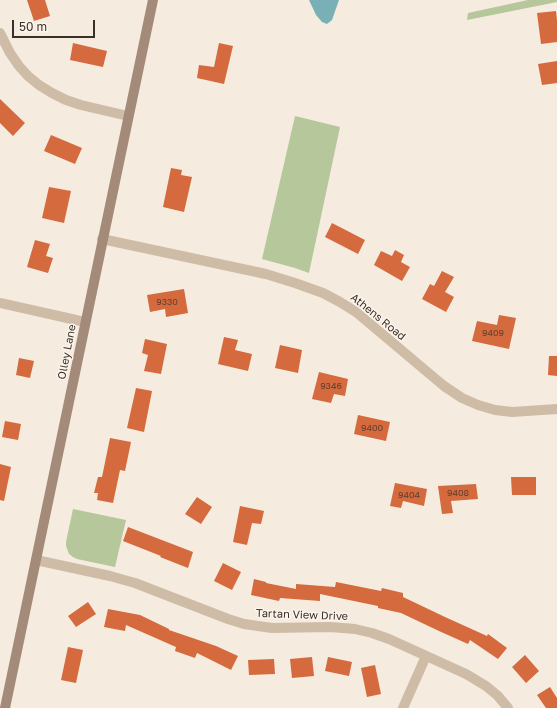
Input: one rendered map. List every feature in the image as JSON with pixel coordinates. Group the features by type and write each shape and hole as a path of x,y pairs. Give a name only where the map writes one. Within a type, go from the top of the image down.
{"main road":[{"name":"Olley Lane","path":"5,708 153,0"}],"street":[{"path":"0,33 10,53 19,66 39,85 61,98 81,105 128,116"},
{"name":"Athens Road","path":"102,239 266,274 323,293 356,312 444,386 462,398 478,406 512,412 557,409"},
{"path":"0,303 85,322"},
{"name":"Tartan View Drive","path":"36,560 135,583 244,624 272,628 330,627 355,629 372,633 389,639 466,674 486,686 498,696 508,708"},
{"path":"403,708 426,656"}],"green space":[{"path":"528,0 557,0 557,2 467,20 468,13"},
{"path":"295,116 340,127 309,273 262,259"},
{"path":"73,509 126,520 115,567 77,559 69,554 66,542"}],"water":[{"path":"309,0 339,0 332,20 327,24 322,22 316,15"}],"building":[{"path":"27,0 45,0 50,16 34,21"},
{"path":"556,11 557,42 541,44 537,13"},
{"path":"73,43 107,51 103,67 70,60"},
{"path":"219,43 233,46 224,84 197,78 199,65 214,67"},
{"path":"557,61 557,83 542,85 538,64"},
{"path":"0,99 25,123 13,136 0,123"},
{"path":"51,135 82,148 75,164 44,151"},
{"path":"171,168 182,170 181,175 192,177 184,212 163,207"},
{"path":"49,187 71,191 64,223 42,218"},
{"path":"332,223 365,240 358,254 325,237"},
{"path":"35,240 50,244 46,256 53,258 48,273 27,267"},
{"path":"395,250 404,255 401,262 410,267 402,281 374,265 381,251 392,256"},
{"path":"442,271 454,277 445,292 454,297 446,312 422,299 430,284 434,286"},
{"path":"184,289 188,313 166,317 165,309 150,312 147,295"},
{"path":"499,315 516,318 509,349 472,341 477,321 497,325"},
{"path":"224,337 238,340 235,350 252,354 248,371 218,364"},
{"path":"145,339 167,344 161,374 144,371 148,355 142,353"},
{"path":"280,345 302,350 298,373 275,368"},
{"path":"549,356 557,356 557,376 548,375"},
{"path":"19,358 34,361 30,378 16,375"},
{"path":"319,372 348,379 345,396 334,394 331,403 312,399"},
{"path":"136,388 152,391 144,432 127,428"},
{"path":"358,415 390,422 386,441 354,434"},
{"path":"5,421 21,424 18,440 2,437"},
{"path":"110,438 131,442 125,471 120,470 113,503 97,500 98,493 94,493 98,477 102,477"},
{"path":"0,464 11,467 4,501 0,500"},
{"path":"511,477 536,477 536,495 512,495"},
{"path":"395,483 427,489 424,506 403,501 401,508 390,506"},
{"path":"476,484 478,499 451,501 453,513 442,514 438,486"},
{"path":"197,497 212,507 201,524 185,514"},
{"path":"240,506 264,511 261,524 252,523 247,545 233,542"},
{"path":"128,527 193,552 188,568 123,541"},
{"path":"223,563 241,572 232,590 214,581"},
{"path":"254,579 296,589 296,584 335,587 336,582 381,591 382,588 403,593 403,597 487,636 488,634 507,648 498,659 470,640 468,644 401,613 378,608 378,606 320,594 320,601 280,598 279,601 251,595"},
{"path":"88,602 96,614 76,627 68,616"},
{"path":"108,609 140,615 169,630 216,646 238,656 231,670 197,653 195,658 175,651 176,647 126,625 125,631 104,627"},
{"path":"68,647 83,650 76,683 61,680"},
{"path":"525,655 539,671 526,683 512,667"},
{"path":"312,657 314,676 292,678 290,659"},
{"path":"328,657 352,662 349,676 325,671"},
{"path":"274,659 275,674 249,675 248,660"},
{"path":"375,665 381,694 367,697 361,668"},
{"path":"550,687 557,698 557,708 546,708 537,695"}]}
